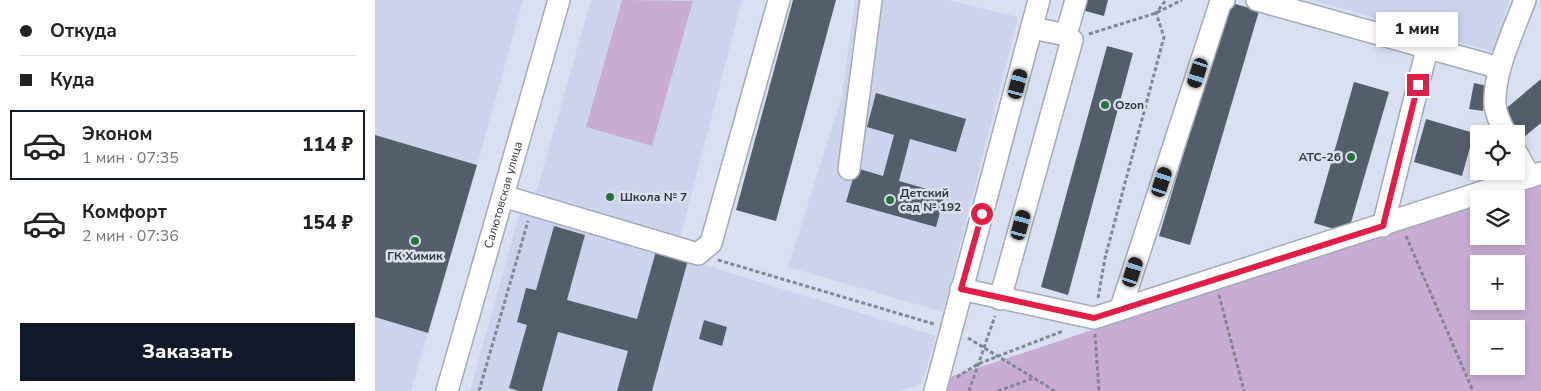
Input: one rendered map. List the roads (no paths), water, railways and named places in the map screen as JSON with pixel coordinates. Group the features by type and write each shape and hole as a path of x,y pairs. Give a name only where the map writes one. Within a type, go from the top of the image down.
{"street":[{"name":"Салютовская улица","path":"447,391 559,0"},
{"path":"503,196 698,254 711,243 779,0"},
{"path":"849,169 871,0"},
{"path":"935,391 1039,0"},
{"path":"1000,299 1069,38 1076,0"},
{"path":"1121,308 1221,1 1224,0"},
{"path":"1257,0 1500,68"},
{"path":"1502,125 1495,104 1500,68 1525,0"},
{"path":"1033,28 1069,38"},
{"path":"1391,224 1427,49"},
{"path":"961,289 1094,318 1215,278 1391,224 1535,175 1525,163"}],"place":[{"name":"Ozon","path":"1105,105"},
{"name":"АТС-26","path":"1351,157"},
{"name":"Школа № 7","path":"610,197"},
{"name":"Детский сад № 192","path":"890,200"},
{"name":"ГК Химик","path":"415,241"}]}
